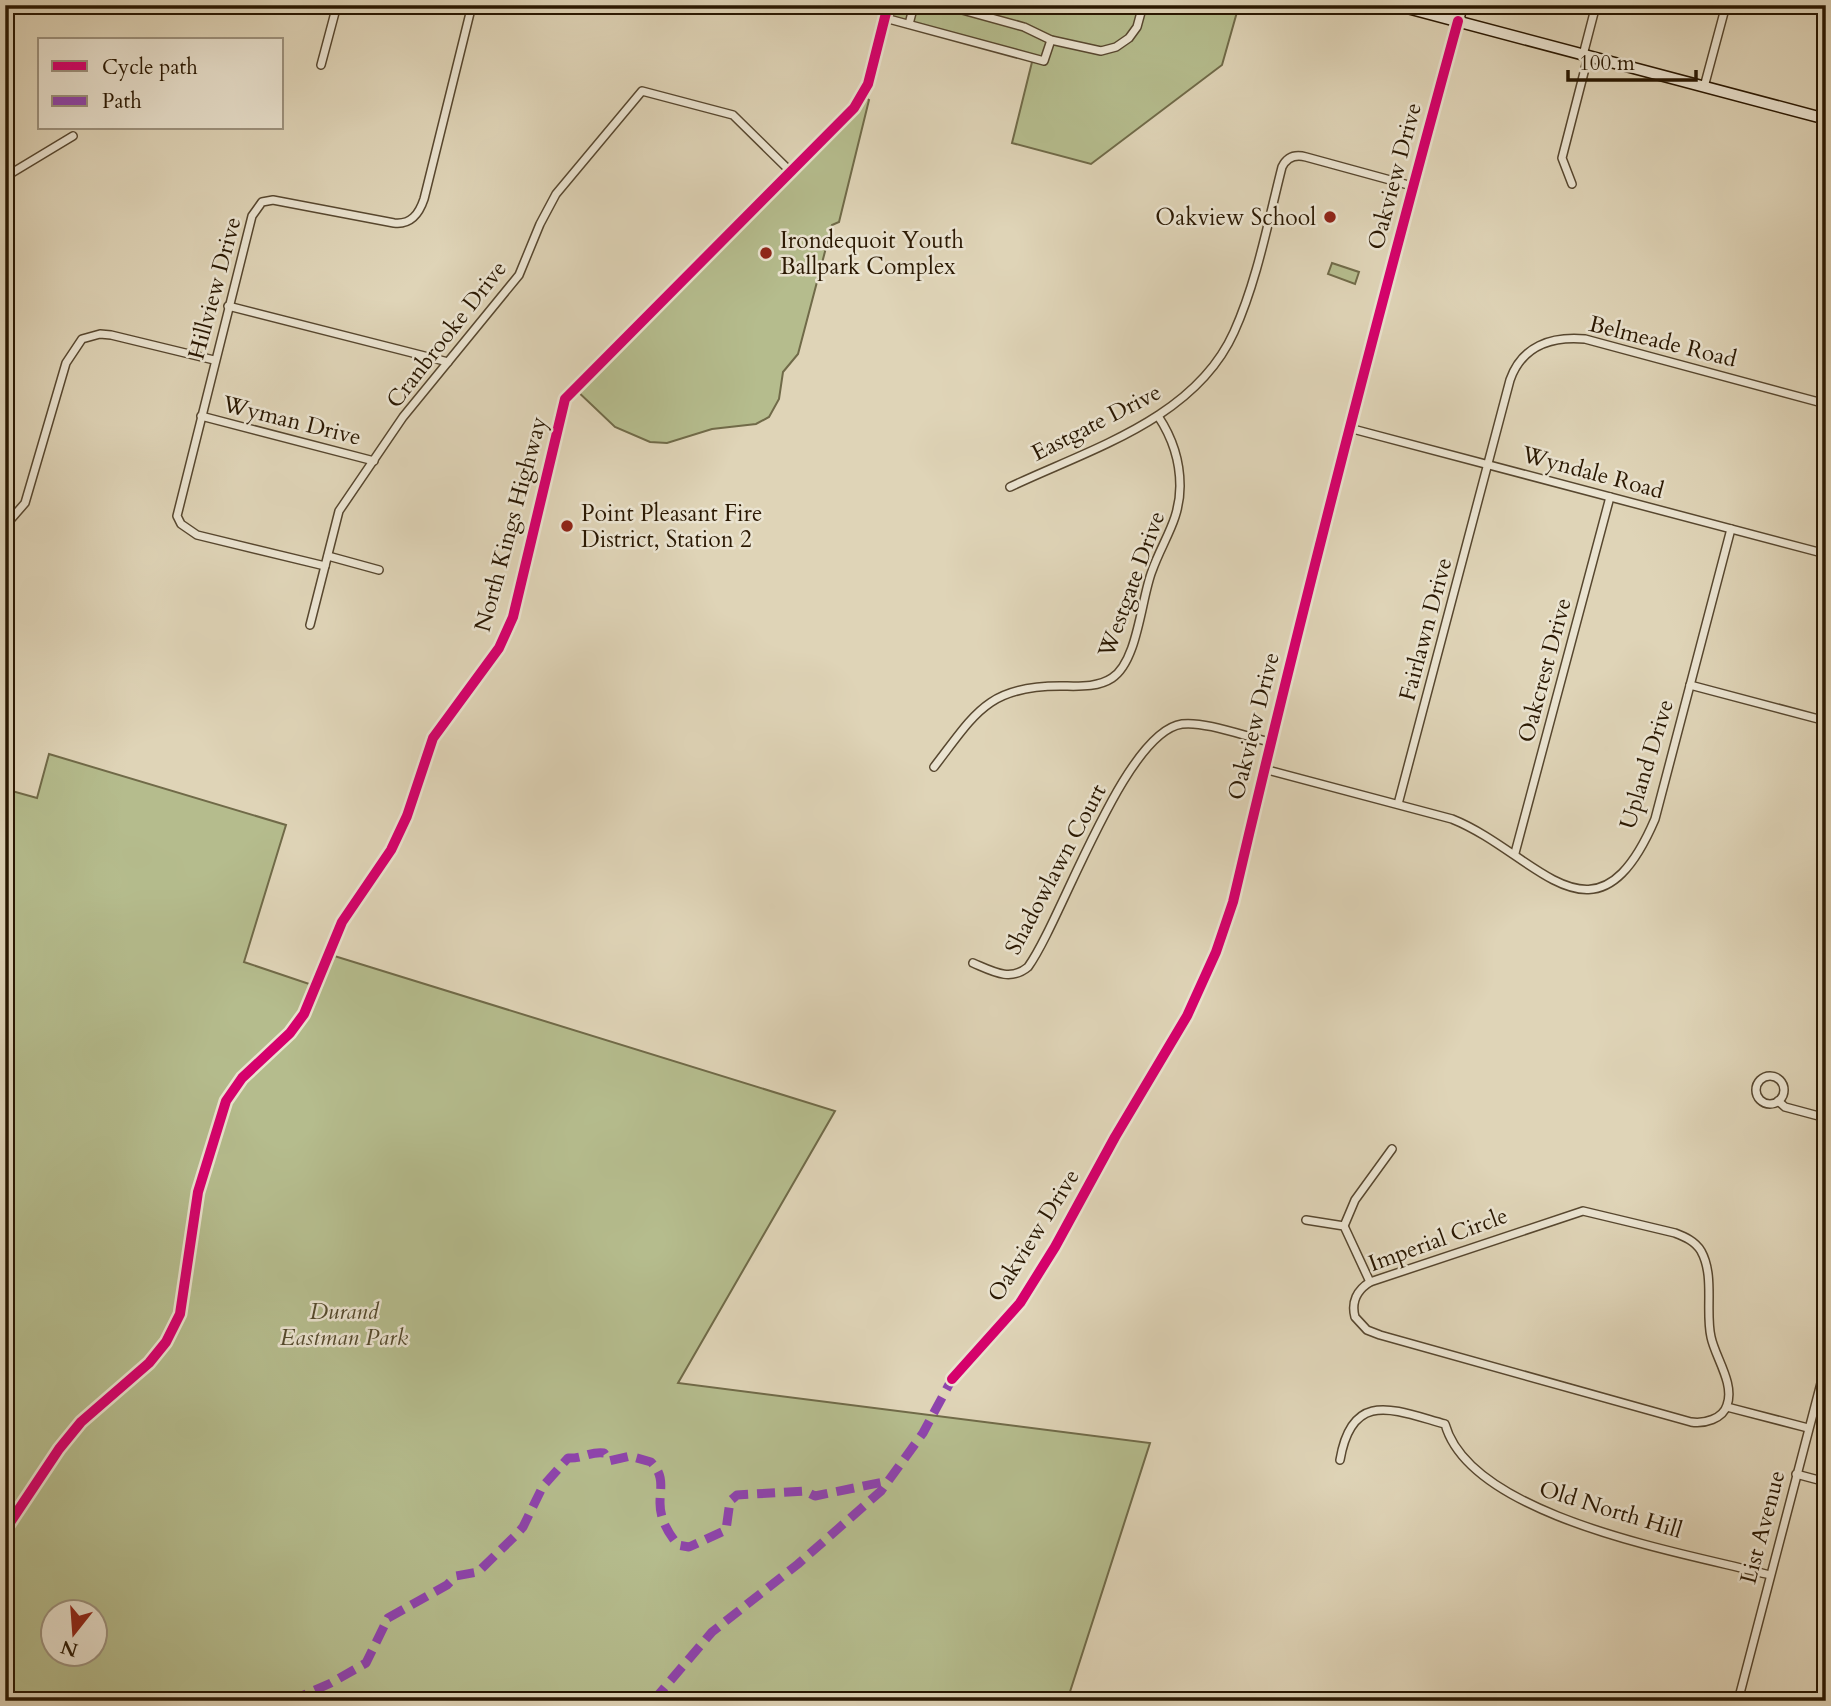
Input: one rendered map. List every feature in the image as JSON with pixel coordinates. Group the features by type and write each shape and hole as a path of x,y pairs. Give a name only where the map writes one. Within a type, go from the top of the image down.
{"main road":[{"path":"1396,5 1826,119"},
{"path":"1458,21 1462,5"}],"street":[{"path":"321,65 337,5"},
{"name":"Hillview Drive","path":"325,566 197,535 181,524 178,506 228,306 252,216 262,202 273,200 394,223 408,222 415,216 424,200 472,5"},
{"name":"North Kings Highway","path":"5,1530 59,1449 81,1422 149,1363 166,1342 180,1314 198,1192 226,1101 242,1078 290,1033 304,1014 342,922 391,850 408,816 433,738 499,648 513,617 565,399 860,99 869,80 888,5"},
{"path":"909,24 914,5"},
{"path":"944,5 1024,27 1051,40 1098,51 1112,49 1129,38 1137,27 1143,5"},
{"path":"1572,184 1562,158 1596,5"},
{"path":"1704,88 1726,5"},
{"path":"885,18 1044,61 1051,40"},
{"name":"Oakview Drive","path":"952,1379 1030,1289 1187,1016 1225,926 1349,428 1458,21"},
{"name":"Cranbrooke Drive","path":"310,625 339,512 403,417 522,270 540,224 556,194 642,91 733,115 791,172"},
{"path":"5,177 73,136"},
{"name":"Eastgate Drive","path":"1010,487 1158,416 1203,379 1233,335 1244,307 1282,167 1287,160 1295,156 1306,156 1412,186"},
{"path":"228,306 448,362"},
{"path":"5,526 17,516 32,488 63,370 75,345 82,339 100,334 214,360"},
{"name":"Belmeade Road","path":"1489,465 1513,372 1531,349 1551,340 1593,341 1826,404"},
{"name":"Wyman Drive","path":"201,416 374,461"},
{"name":"Westgate Drive","path":"934,767 976,714 994,699 1029,687 1095,685 1121,671 1130,651 1152,570 1177,514 1180,487 1177,460 1169,434 1158,416"},
{"name":"Wyndale Road","path":"1349,428 1826,554"},
{"name":"Fairlawn Drive","path":"1398,804 1489,465"},
{"name":"Oakcrest Drive","path":"1514,853 1611,497"},
{"name":"Upland Drive","path":"1264,769 1463,824 1514,853 1547,879 1570,888 1596,888 1620,876 1640,849 1654,819 1731,529"},
{"path":"328,556 379,570"},
{"path":"1690,685 1826,721"},
{"name":"Shadowlawn Court","path":"974,964 1007,975 1028,967 1112,799 1164,731 1187,723 1270,742"},
{"path":"1767,1076 1780,1080 1783,1093 1778,1101 1769,1104 1761,1101 1756,1093 1759,1080 1767,1076"},
{"path":"1778,1101 1785,1107 1826,1118"},
{"path":"1343,1226 1355,1200 1392,1149"},
{"name":"Imperial Circle","path":"1574,1212 1591,1212 1683,1236 1695,1244 1704,1258 1711,1336 1727,1386 1727,1407 1712,1420 1691,1422 1380,1335 1359,1324 1353,1309 1358,1293 1370,1282 1574,1212"},
{"path":"1306,1220 1343,1226"},
{"path":"1343,1226 1370,1282"},
{"name":"List Avenue","path":"1738,1701 1826,1364"},
{"path":"1727,1407 1808,1428"},
{"name":"Old North Hill","path":"1340,1460 1343,1440 1362,1414 1371,1409 1390,1409 1445,1424 1452,1447 1465,1461 1510,1495 1542,1511 1602,1531 1770,1575"},
{"path":"1796,1474 1826,1482"}],"green space":[{"path":"889,5 1239,5 1222,65 1091,164 1012,143 1033,58 885,19"},
{"name":"Irondequoit Youth Ballpark Complex","path":"862,96 869,100 839,222 832,225 798,354 783,372 779,399 769,417 756,424 712,429 667,443 650,442 615,427 574,388"},
{"path":"1332,263 1359,272 1355,284 1328,274"},
{"name":"Durand Eastman Park","path":"49,754 286,825 244,962 318,987 328,954 835,1111 678,1383 1150,1443 1067,1701 5,1701 5,789 37,798"}],"marked path":[{"path":"653,1701 712,1632 798,1564 881,1491 923,1433 952,1379"},
{"path":"290,1701 331,1683 366,1663 388,1618 447,1585 456,1576 478,1572 523,1527 543,1486 568,1458 604,1453 609,1461 630,1456 651,1462 660,1477 660,1509 665,1526 678,1545 689,1547 726,1530 730,1501 737,1495 805,1491 815,1496 888,1481"}],"cycle path":[{"path":"5,1530 59,1449 81,1422 149,1363 166,1342 180,1314 198,1192 226,1101 242,1078 290,1033 304,1014 342,922 391,850 407,816 433,738 499,648 513,617 565,399 854,108 868,84 888,5"},
{"path":"952,1379 1020,1303 1055,1247 1115,1137 1187,1016 1216,952 1233,902 1341,460 1458,21"}],"place":[{"name":"Oakview School","path":"1330,217"},
{"name":"Irondequoit Youth Ballpark Complex","path":"766,253"},
{"name":"Point Pleasant Fire District, Station 2","path":"567,526"}]}
